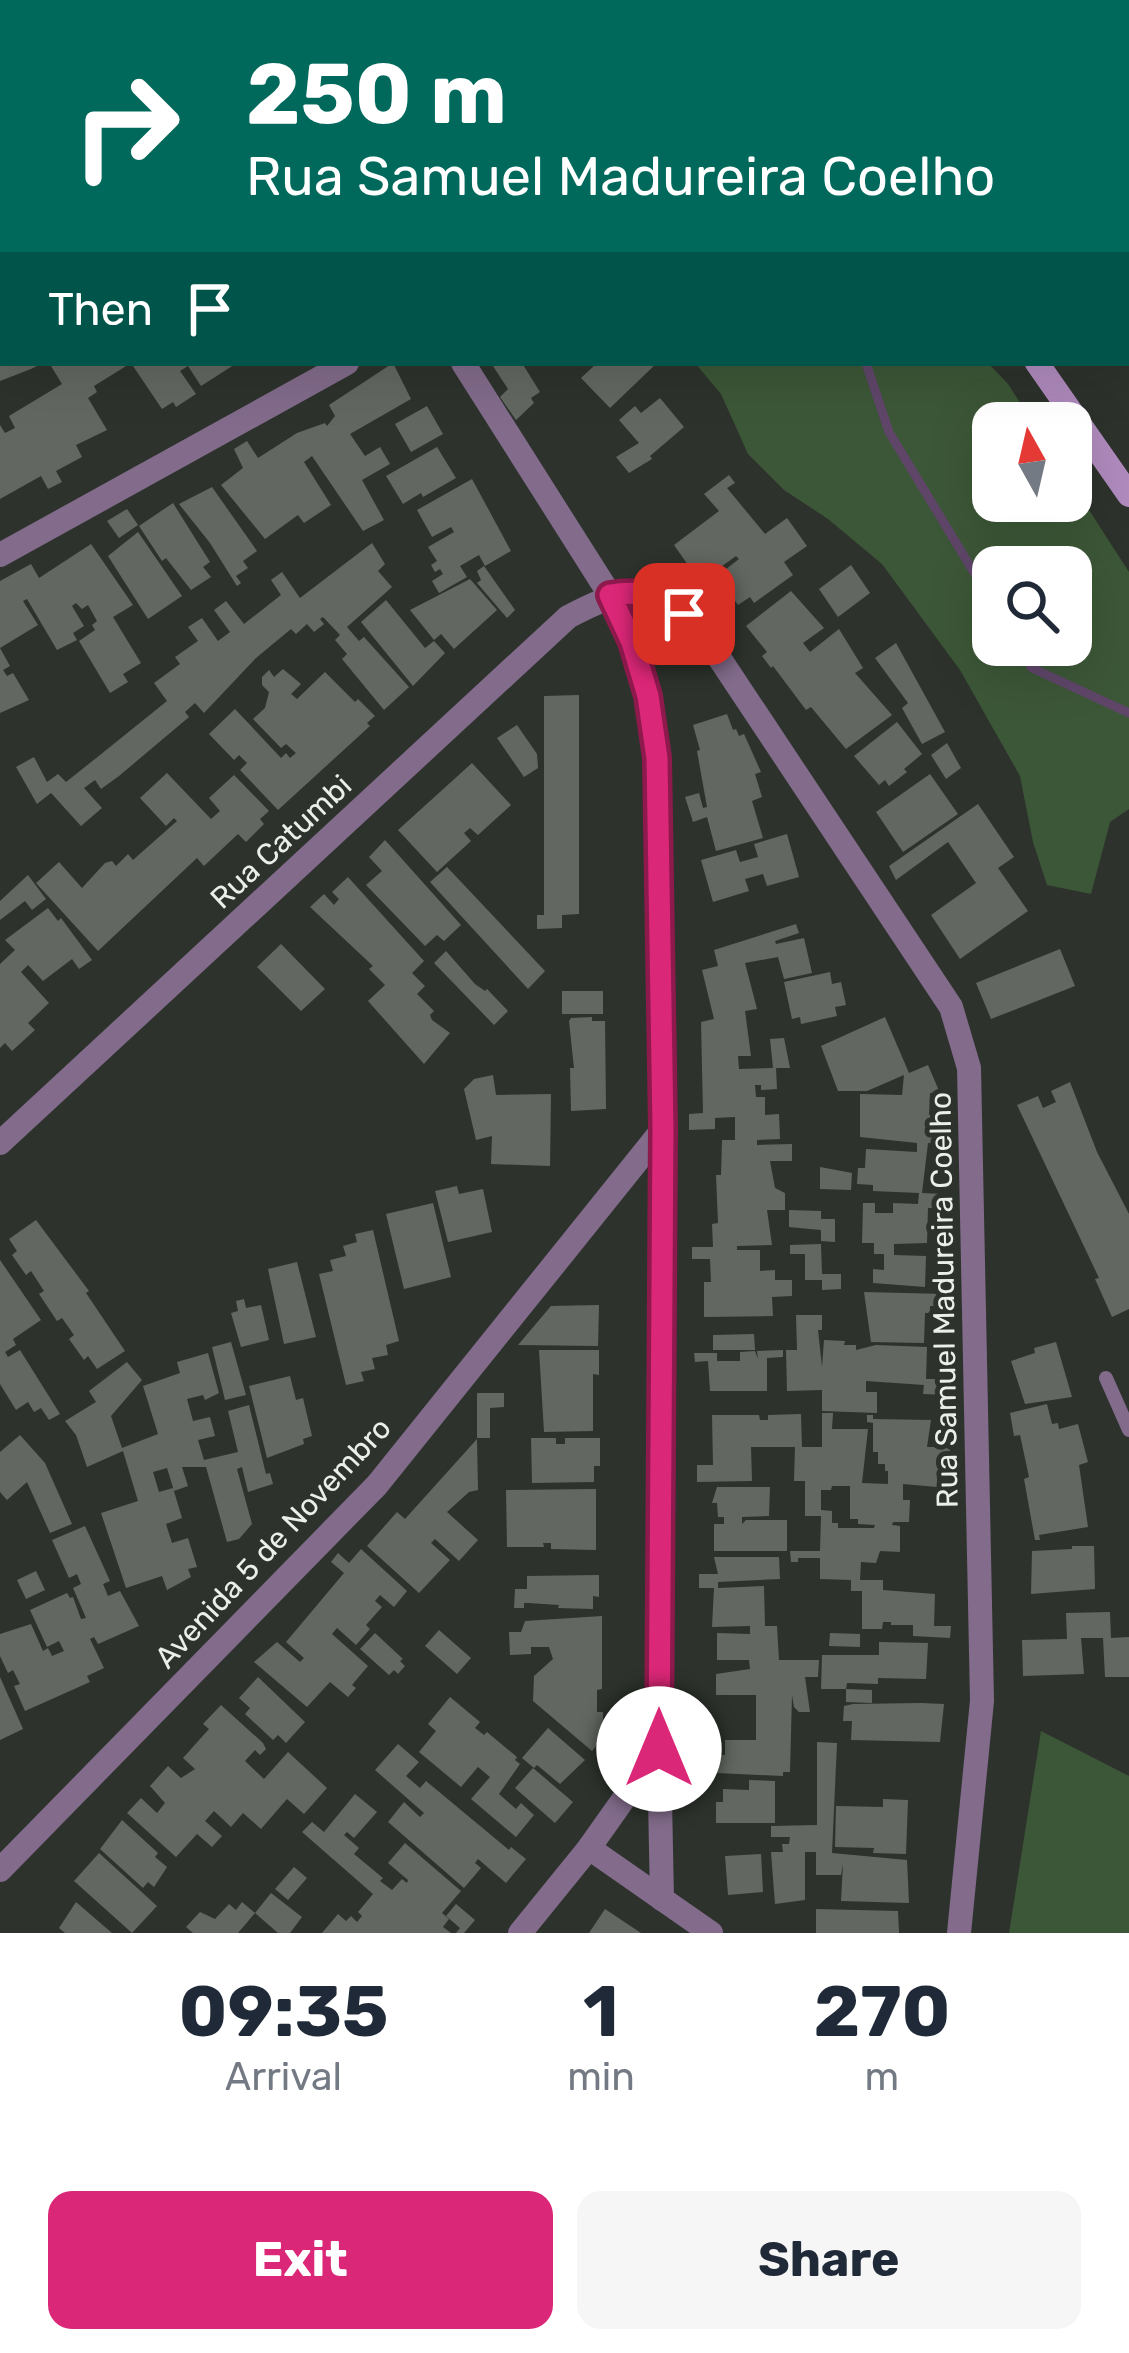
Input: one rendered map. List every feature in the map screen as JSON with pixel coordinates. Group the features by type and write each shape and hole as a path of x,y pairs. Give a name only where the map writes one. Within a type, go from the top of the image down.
{"main road":[{"path":"1039,366 1126,486"}],"street":[{"path":"0,555 342,366"},
{"path":"465,366 610,595 643,678 657,758 663,1129 662,1899"},
{"name":"Rua Samuel Madureira Coelho","path":"610,595 637,591 662,597 712,647 951,1006 969,1068 982,1701 959,1933"},
{"name":"Rua Catumbi","path":"0,1143 568,617 610,595"},
{"name":"Avenida 5 de Novembro","path":"0,1870 377,1485 663,1129"},
{"path":"520,1933 589,1848 659,1749"},
{"path":"589,1848 711,1933"}],"lane":[{"path":"1106,1378 1129,1430"}],"green space":[{"path":"698,366 991,366 1008,384 1020,402 972,402 972,522 1092,522 1092,515 1129,572 1129,809 1110,822 1091,894 1047,885 1020,776 960,670 882,564 784,490 748,454 721,394"},
{"path":"1041,1731 1129,1776 1129,1933 1009,1933"}],"building":[{"path":"0,366 37,366 31,369 0,381"},
{"path":"51,366 126,366 94,386 97,392 88,398 107,430 76,445 82,457 56,471 62,482 48,489 41,476 0,499 0,425 5,433 15,428 9,416 62,384"},
{"path":"133,366 188,366 180,371 196,394 176,407 173,402 162,409"},
{"path":"188,366 232,366 201,386"},
{"path":"388,366 394,366 411,399 350,434 365,456 380,447 390,464 362,480 384,520 363,531 312,456 304,462 331,505 304,523 298,515 265,539 221,485 243,468 234,449 247,441 258,458 297,433 327,426 335,416 329,405"},
{"path":"493,366 524,366 540,392 516,420 500,397 508,389"},
{"path":"594,366 654,366 610,408 581,378"},
{"path":"660,398 684,427 652,459 629,473 616,457 639,443 619,420 635,406 641,413"},
{"path":"427,406 443,434 411,452 395,424"},
{"path":"437,447 456,478 403,504 386,476"},
{"path":"729,475 735,483 727,488 765,534 787,518 807,546 784,562 793,575 754,603 750,597 738,605 717,576 739,559 736,556 700,582 674,545 719,511 704,494"},
{"path":"472,479 511,551 485,566 479,555 460,566 467,577 439,593 432,581 443,574 431,565 437,561 428,547 454,532 451,527 432,537 417,510"},
{"path":"212,487 257,551 243,561 248,568 236,576 241,583 237,586 179,504"},
{"path":"173,503 210,562 203,567 211,577 191,590 166,558 162,561 139,526"},
{"path":"127,509 138,525 119,538 107,521"},
{"path":"138,532 182,596 148,619 108,556"},
{"path":"372,543 385,564 378,571 392,587 347,627 359,641 364,637 409,687 384,710 342,659 347,654 335,640 340,635 323,617 324,624 314,632 307,624 296,634 291,629 204,713 195,703 185,712 189,717 101,789 95,780 84,788 102,808 81,826 51,793 37,804 16,767 34,757 47,782 58,774 66,782 167,701 154,683 180,664 175,657 198,641 188,627 202,618 218,641 230,632 214,610 226,601 244,624 281,595 271,580 282,572 300,598"},
{"path":"91,544 133,605 113,617 141,663 123,674 128,682 110,693 79,641 95,630 92,625 97,621 88,605 82,609 76,603 72,606 84,626 73,633 77,640 57,650 27,599 23,601 38,625 0,648 0,581 31,564 39,578"},
{"path":"851,565 870,593 838,617 819,589"},
{"path":"484,566 515,610 507,618 477,583 481,580 477,571"},
{"path":"470,579 497,610 454,649 441,634 434,640 410,610"},
{"path":"791,591 824,628 803,643 810,652 839,629 863,668 855,673 892,715 846,749 771,668 762,656 767,652 746,626"},
{"path":"386,600 425,648 434,641 445,653 413,686 361,622"},
{"path":"896,643 945,732 922,744 902,708 908,703 875,658"},
{"path":"0,648 10,666 3,670 7,676 13,673 29,700 0,713"},
{"path":"283,669 301,684 291,694 297,699 325,672 375,716 367,723 370,726 278,810 240,770 247,763 239,755 234,760 209,734 235,709 281,758 296,753 286,744 281,748 253,719 265,708 269,692 262,677 269,670 274,677"},
{"path":"579,695 579,914 562,915 562,928 537,929 537,915 544,915 544,696"},
{"path":"727,714 733,730 744,734 761,772 755,774 762,797 752,801 763,838 716,851 707,817 693,822 685,797 699,793 703,808 707,807 693,725"},
{"path":"897,722 922,754 889,786 885,780 879,785 854,756"},
{"path":"517,725 537,754 538,768 524,777 497,738"},
{"path":"947,743 961,768 946,779 931,755"},
{"path":"472,763 511,805 478,835 470,828 464,833 471,841 437,872 398,830"},
{"path":"167,773 211,819 220,811 209,798 234,775 269,811 260,819 264,824 246,842 238,834 204,866 197,858 98,951 36,883 59,862 82,888 105,863 112,861 116,866 128,854 133,860 177,821 174,818 166,826 140,798"},
{"path":"930,774 958,814 903,852 876,812"},
{"path":"978,804 1014,857 998,868 1028,911 960,959 931,915 976,883 948,842 896,880 889,866"},
{"path":"787,834 799,877 767,886 763,874 745,879 749,891 713,902 701,860 736,850 740,862 758,857 754,844"},
{"path":"385,840 461,925 444,941 437,935 425,946 366,885 382,871 369,857"},
{"path":"447,867 545,971 528,989 430,882"},
{"path":"28,875 46,899 32,910 25,901 0,920 0,901"},
{"path":"348,877 424,961 412,973 425,986 417,994 434,1011 432,1020 450,1033 424,1064 368,1001 385,985 369,969 373,966 310,907 324,894 334,905 339,899 332,892"},
{"path":"48,908 92,960 79,969 72,959 43,981 28,965 21,972 49,1003 28,1023 35,1030 12,1051 5,1043 0,1048 0,964 15,950 5,940"},
{"path":"796,924 799,933 775,941 804,938 812,973 784,979 778,957 745,963 757,1009 745,1011 751,1056 738,1056 739,1069 773,1068 770,1039 784,1038 790,1068 776,1068 777,1089 761,1090 761,1085 755,1085 756,1097 765,1097 765,1115 779,1114 780,1139 757,1140 757,1145 792,1144 792,1161 770,1161 775,1188 785,1193 785,1210 767,1210 772,1245 737,1246 737,1250 760,1250 760,1271 775,1270 775,1280 792,1280 792,1296 772,1297 773,1316 704,1317 704,1282 711,1282 710,1259 692,1259 692,1247 713,1247 712,1224 718,1223 716,1175 721,1175 722,1140 735,1140 735,1117 715,1118 715,1129 689,1130 689,1114 703,1113 701,1022 714,1019 702,970 718,966 714,950"},
{"path":"281,944 325,989 301,1011 257,967"},
{"path":"1060,949 1075,986 991,1019 976,983"},
{"path":"446,951 508,1011 494,1025 434,963"},
{"path":"830,972 832,984 841,982 846,1005 835,1007 837,1016 801,1024 800,1017 792,1019 784,982"},
{"path":"562,991 603,991 603,1014 562,1014"},
{"path":"592,1017 592,1021 605,1021 606,1109 571,1111 570,1068 574,1068 569,1021"},
{"path":"885,1017 909,1073 928,1065 940,1093 930,1093 929,1115 941,1115 942,1144 928,1143 922,1193 942,1194 943,1208 928,1208 927,1243 894,1244 894,1255 926,1256 925,1287 873,1283 873,1269 884,1270 884,1254 874,1254 874,1243 862,1243 863,1203 875,1203 875,1213 893,1213 893,1203 918,1204 919,1193 873,1191 873,1185 857,1184 858,1168 865,1168 866,1149 917,1152 917,1143 860,1137 860,1094 902,1095 904,1075 867,1091 838,1091 821,1046"},
{"path":"493,1075 496,1095 551,1094 550,1166 491,1164 492,1136 476,1140 464,1089 474,1079"},
{"path":"1070,1082 1097,1152 1129,1214 1129,1309 1112,1317 1095,1279 1099,1278 1017,1105 1038,1096 1043,1108 1056,1102 1051,1091"},
{"path":"820,1167 852,1173 851,1190 820,1189"},
{"path":"457,1186 459,1194 483,1189 492,1232 448,1242 435,1191"},
{"path":"433,1203 451,1277 404,1289 386,1214"},
{"path":"789,1210 821,1211 821,1219 835,1219 835,1242 821,1241 821,1230 789,1227"},
{"path":"36,1220 89,1291 86,1293 125,1351 97,1369 69,1339 74,1335 62,1318 57,1321 31,1271 26,1275 12,1255 17,1251 9,1239"},
{"path":"373,1230 399,1341 386,1345 388,1355 372,1358 375,1369 361,1372 364,1381 346,1385 319,1274 333,1271 330,1260 346,1256 343,1246 357,1242 355,1234"},
{"path":"821,1244 822,1274 841,1274 841,1289 822,1290 822,1280 805,1280 805,1254 790,1254 790,1245"},
{"path":"0,1260 41,1320 13,1339 16,1345 5,1352 8,1357 20,1350 60,1414 49,1420 41,1408 34,1412 28,1402 16,1410 0,1384"},
{"path":"297,1262 316,1337 284,1344 268,1269"},
{"path":"864,1292 945,1294 945,1306 930,1306 930,1313 925,1313 924,1343 871,1342"},
{"path":"244,1299 246,1308 261,1305 269,1340 241,1347 231,1313 238,1311 236,1301"},
{"path":"599,1305 598,1346 518,1345 551,1306"},
{"path":"796,1315 822,1315 822,1330 818,1330 822,1367 824,1340 845,1341 844,1345 856,1345 856,1350 876,1345 927,1347 926,1379 948,1379 948,1395 923,1394 924,1385 866,1381 866,1392 877,1392 877,1413 822,1411 822,1390 787,1391 786,1350 797,1350"},
{"path":"754,1334 755,1350 713,1350 713,1335"},
{"path":"231,1342 246,1395 225,1400 212,1347"},
{"path":"1056,1342 1072,1397 1025,1404 1011,1361"},
{"path":"539,1350 599,1350 599,1375 593,1374 593,1431 544,1432"},
{"path":"783,1350 783,1357 767,1358 767,1391 710,1391 708,1361 695,1362 694,1353 717,1353 717,1361 740,1361 740,1352 755,1351 758,1359 757,1351"},
{"path":"208,1353 219,1393 205,1400 203,1395 187,1399 193,1421 210,1417 215,1436 198,1440 204,1460 238,1452 228,1411 249,1405 266,1474 270,1473 273,1484 248,1492 242,1467 237,1469 252,1524 239,1539 227,1542 206,1467 182,1467 188,1486 174,1491 167,1468 153,1472 159,1492 173,1488 182,1518 166,1524 172,1543 188,1538 197,1567 188,1569 191,1577 167,1590 162,1576 126,1588 101,1513 138,1501 123,1451 87,1467 76,1435 65,1421 96,1402 89,1391 127,1362 142,1380 111,1416 122,1448 158,1434 143,1386 180,1373 177,1362"},
{"path":"290,1376 296,1400 303,1398 312,1436 303,1439 304,1444 267,1458 249,1386"},
{"path":"477,1393 504,1393 504,1407 490,1408 490,1438 477,1438"},
{"path":"1047,1404 1052,1424 1058,1423 1059,1429 1078,1424 1088,1462 1079,1465 1088,1527 1039,1535 1040,1540 1035,1540 1024,1479 1029,1477 1010,1413"},
{"path":"822,1413 833,1413 832,1429 868,1429 862,1483 888,1484 885,1464 878,1464 878,1452 873,1452 873,1423 867,1422 867,1415 931,1420 927,1447 950,1447 951,1472 937,1472 937,1487 903,1484 903,1500 910,1500 909,1522 892,1525 900,1526 900,1552 880,1551 876,1563 861,1562 860,1580 883,1580 883,1590 935,1594 934,1626 951,1626 950,1638 913,1636 913,1625 891,1622 883,1622 882,1629 862,1629 862,1591 851,1591 851,1580 820,1579 820,1558 791,1562 790,1551 820,1551 821,1516 805,1516 805,1481 794,1481 795,1447 751,1447 752,1481 697,1482 697,1465 713,1465 712,1415 759,1415 760,1420 768,1420 768,1415 801,1414 802,1447 822,1447","holes":["850,1486 850,1519 874,1528 838,1528 838,1523 832,1523 832,1511 821,1510 821,1490"]},
{"path":"20,1435 45,1463 72,1524 50,1533 27,1482 7,1500 0,1492 0,1452"},
{"path":"531,1438 556,1438 556,1444 565,1444 565,1438 600,1438 600,1466 594,1466 594,1482 532,1483"},
{"path":"477,1439 478,1490 447,1512 478,1540 459,1561 435,1539 431,1543 450,1560 419,1593 367,1546 397,1512 405,1519"},
{"path":"717,1487 770,1487 769,1516 742,1517 742,1524 746,1520 787,1520 787,1551 714,1551 714,1524 724,1524 717,1503 712,1503"},
{"path":"596,1489 596,1550 551,1549 551,1543 507,1547 506,1490"},
{"path":"85,1526 110,1581 103,1584 108,1596 120,1591 139,1626 98,1644 94,1637 90,1639 104,1668 87,1676 90,1682 25,1711 14,1686 20,1684 0,1656 0,1634 31,1624 43,1651 48,1648 52,1656 64,1651 59,1641 47,1647 30,1610 67,1593 81,1619 86,1618 73,1588 81,1584 77,1574 69,1578 52,1540"},
{"path":"1094,1546 1095,1589 1031,1594 1032,1551"},
{"path":"361,1549 407,1591 394,1607 380,1595 375,1601 382,1607 356,1645 337,1628 332,1634 368,1666 348,1697 330,1682 307,1707 254,1662 277,1642 300,1662 304,1658 286,1642 344,1573 331,1562 338,1553 349,1563"},
{"path":"714,1557 779,1557 780,1579 718,1582 718,1588 764,1586 765,1626 777,1626 779,1660 819,1660 818,1677 805,1677 810,1712 799,1712 792,1695 790,1772 783,1776 717,1773 717,1755 725,1755 725,1740 756,1740 756,1695 716,1695 716,1674 750,1669 749,1660 717,1660 717,1633 750,1634 750,1626 712,1627 714,1588 699,1588 699,1574 718,1574"},
{"path":"36,1571 45,1590 26,1599 17,1580"},
{"path":"599,1575 599,1597 593,1596 593,1609 528,1603 514,1608 515,1589 527,1589 527,1576"},
{"path":"1110,1612 1111,1638 1129,1637 1129,1677 1105,1677 1103,1638 1081,1638 1084,1674 1023,1676 1022,1640 1067,1639 1066,1613"},
{"path":"602,1616 602,1689 597,1690 597,1712 603,1712 603,1738 592,1751 533,1701 534,1676 553,1659 549,1647 531,1647 531,1654 510,1655 509,1632 521,1632 525,1621"},
{"path":"439,1630 471,1658 457,1674 425,1646"},
{"path":"375,1633 403,1659 405,1666 398,1674 394,1670 389,1675 360,1649"},
{"path":"830,1633 860,1634 860,1647 829,1646"},
{"path":"879,1642 928,1643 926,1679 878,1678 878,1684 847,1683 846,1689 821,1689 822,1655 879,1655"},
{"path":"0,1677 23,1729 0,1740"},
{"path":"258,1677 305,1722 286,1743 278,1735 273,1740 245,1714 250,1708 239,1698"},
{"path":"846,1689 872,1690 872,1703 846,1702"},
{"path":"450,1697 480,1722 475,1728 517,1757 520,1764 499,1794 516,1809 521,1803 534,1815 516,1837 471,1799 490,1777 478,1767 461,1787 419,1752 436,1731 428,1724"},
{"path":"944,1704 940,1742 851,1740 852,1721 843,1721 844,1706"},
{"path":"221,1705 263,1743 266,1749 260,1755 255,1750 245,1761 264,1779 288,1752 327,1788 304,1814 287,1799 261,1829 243,1813 231,1827 214,1811 205,1821 222,1836 212,1847 197,1834 176,1857 127,1813 141,1798 157,1813 165,1803 150,1786 168,1766 181,1778 195,1769 183,1758 209,1729 203,1724"},
{"path":"548,1728 585,1760 560,1784 522,1758"},
{"path":"817,1742 837,1743 832,1853 907,1860 909,1903 841,1901 843,1864 841,1875 816,1875 816,1852 805,1852 805,1900 775,1904 771,1852 783,1852 782,1844 789,1844 790,1837 771,1837 771,1826 817,1825"},
{"path":"398,1744 419,1762 406,1776 420,1788 426,1781 526,1859 506,1883 478,1859 475,1863 481,1868 464,1888 388,1822 404,1802 420,1817 424,1813 375,1770"},
{"path":"533,1768 573,1802 555,1823 515,1788"},
{"path":"749,1780 775,1781 775,1823 716,1823 716,1802 723,1802 723,1789 749,1790"},
{"path":"355,1794 377,1812 354,1838 347,1832 344,1835 359,1848 354,1854 392,1890 402,1879 408,1880 388,1863 405,1843 461,1891 442,1913 449,1919 443,1927 451,1933 322,1933 338,1914 357,1922 362,1916 358,1912 373,1894 302,1832 312,1822 324,1832"},
{"path":"883,1799 908,1800 906,1854 835,1847 836,1806 883,1807"},
{"path":"122,1820 167,1867 154,1887 148,1882 143,1888 100,1849"},
{"path":"99,1853 157,1906 132,1933 74,1881"},
{"path":"761,1854 763,1892 728,1895 725,1856"},
{"path":"294,1867 307,1878 288,1900 275,1889"},
{"path":"271,1893 302,1917 290,1933 278,1933 255,1913"},
{"path":"76,1902 112,1933 65,1933 59,1928"},
{"path":"242,1902 255,1913 238,1933 193,1933 186,1927 200,1912 215,1919 229,1904 236,1910"},
{"path":"456,1904 475,1920 464,1933 456,1933 460,1928 446,1916"},
{"path":"605,1909 641,1933 589,1933"},
{"path":"816,1909 898,1911 899,1933 816,1933"}],"waterway":[{"path":"867,366 889,432 972,569"},
{"path":"1031,666 1129,713"}],"route":[{"path":"659,1749 663,1129 657,758 648,696 632,642 610,595 637,591 662,597 684,614"}]}
